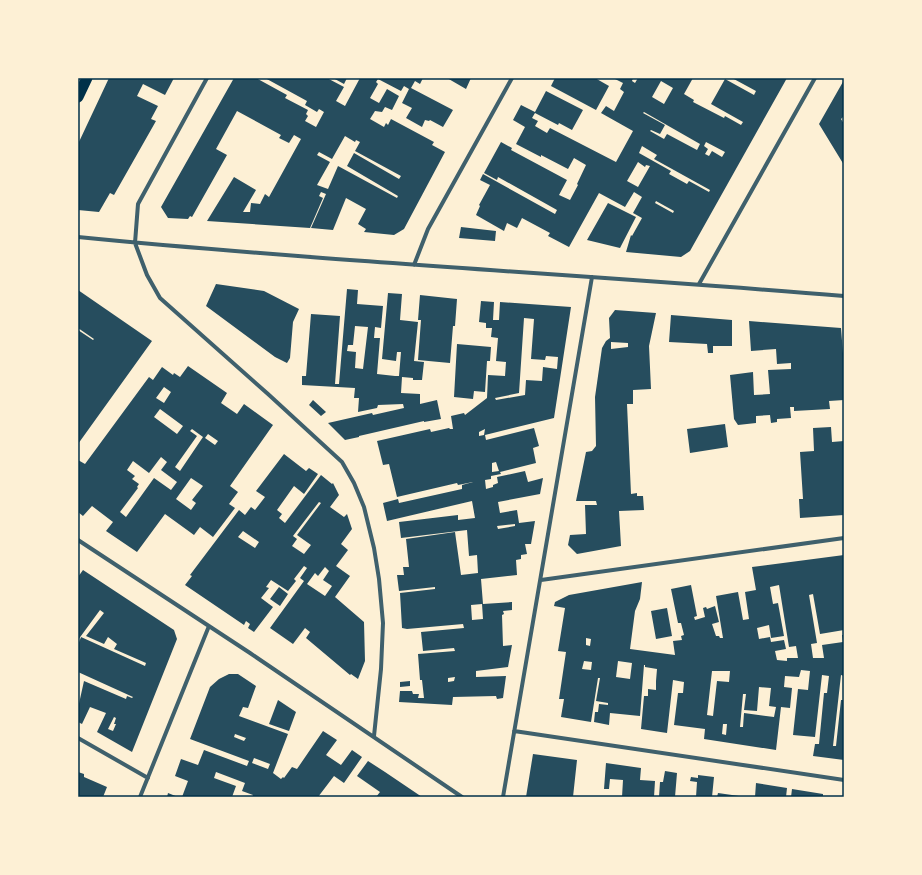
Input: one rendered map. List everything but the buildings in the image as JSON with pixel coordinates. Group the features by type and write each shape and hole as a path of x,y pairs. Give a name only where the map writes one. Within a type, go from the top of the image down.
{"highway":[{"path":"78,97 87,78"}],"street":[{"path":"207,78 138,204 135,243 147,275 160,298 263,389 342,462 354,483 364,507 372,539 380,586 382,622 381,669 374,736"},
{"path":"414,265 428,229 512,78"},
{"path":"699,284 815,78"},
{"path":"78,236 135,243 414,265 592,276 844,296"},
{"path":"503,797 592,276"},
{"path":"541,580 844,538"},
{"path":"78,540 374,736 462,797"},
{"path":"140,797 209,626"},
{"path":"514,732 844,780"},
{"path":"78,738 148,778"}]}
